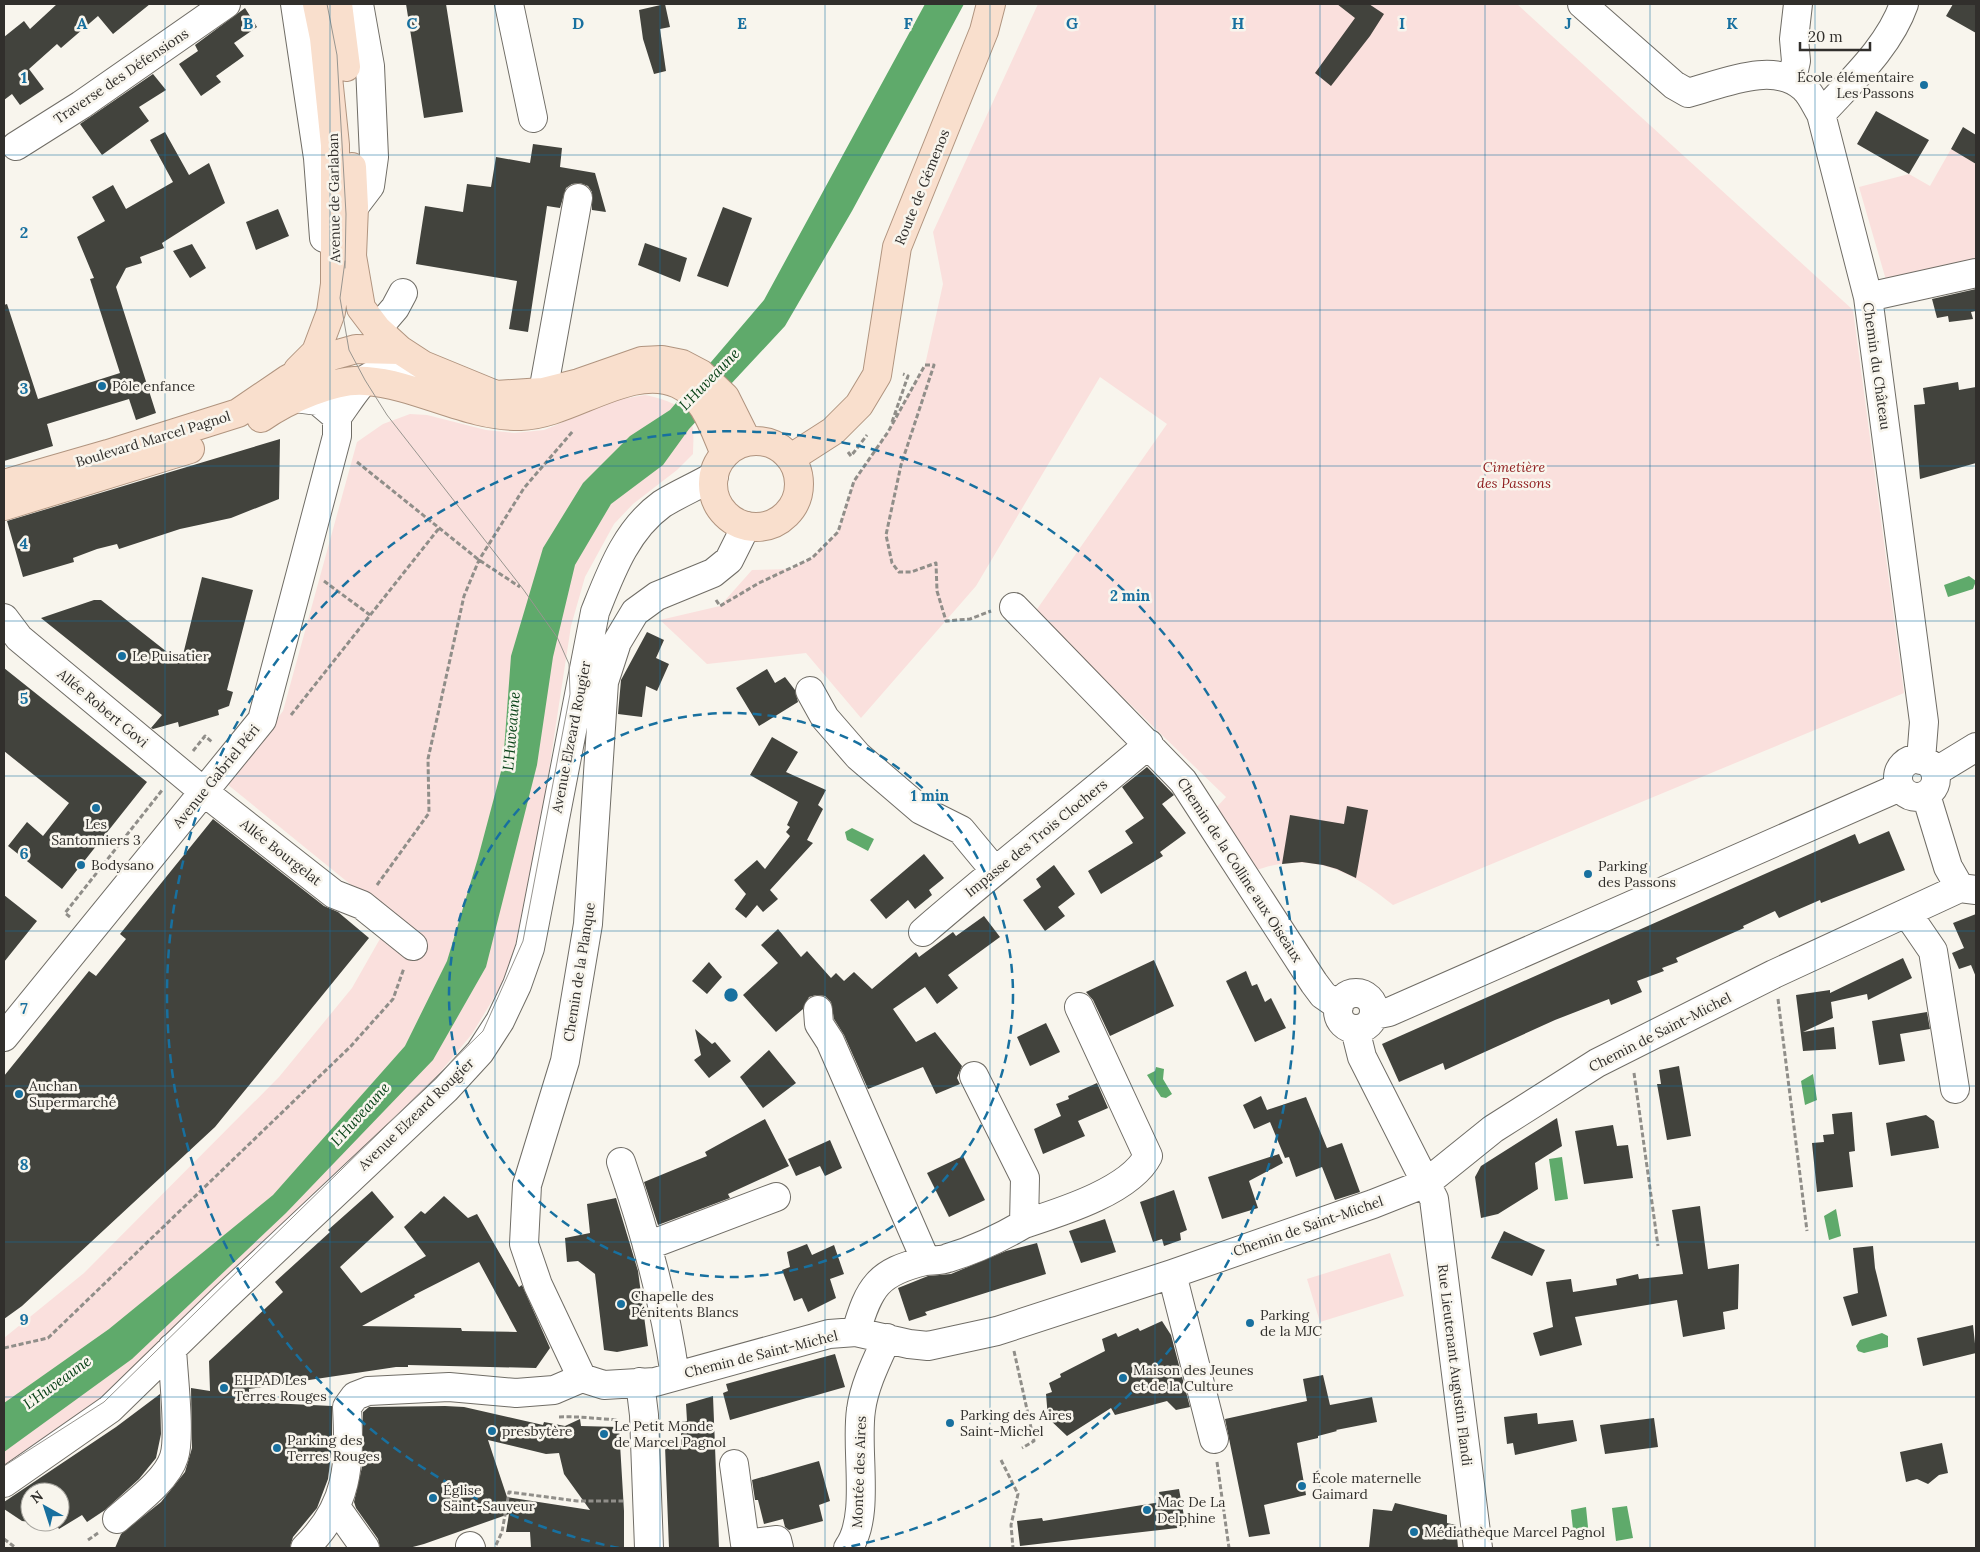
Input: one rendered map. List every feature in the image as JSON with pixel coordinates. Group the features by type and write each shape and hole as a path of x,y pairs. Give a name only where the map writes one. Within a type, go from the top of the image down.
{"main road":[{"name":"Avenue de Garlaban","path":"301,389 330,312 335,284 335,145 324,38 317,4"},
{"name":"Avenue de Garlaban","path":"338,4 349,97 352,144 354,207 352,256 369,318 360,367"},
{"name":"Route de Gémenos","path":"792,458 833,431 859,405 876,375 897,247 984,31 991,4"},
{"path":"330,312 335,344 360,367 492,414 522,416 551,411 661,370"},
{"path":"369,318 403,352 423,365 496,395 543,392 579,383 642,362 661,370 720,412 729,457 717,502 729,517 746,526 761,527 776,522 788,514 796,501 800,486 798,472 792,458 783,449 772,443 729,457"},
{"name":"Boulevard Marcel Pagnol","path":"4,484 238,413 403,352"},
{"name":"Boulevard Marcel Pagnol","path":"4,506 229,436 248,426 301,389 360,367"}],"street":[{"name":"Traverse des Défensions","path":"16,146 81,105 226,4"},
{"path":"295,4 318,158 325,252 335,284"},
{"path":"354,207 370,186 374,156 370,66 359,4"},
{"path":"509,4 533,118"},
{"path":"1582,4 1674,84 1688,93 1757,74 1792,79 1796,61 1794,39 1798,4"},
{"path":"1821,114 1887,39 1898,21 1904,4"},
{"name":"Chemin du Château","path":"1792,79 1806,88 1821,114 1868,297 1924,722 1928,776 1948,867 1968,889"},
{"path":"543,392 578,198"},
{"path":"1868,297 1976,273"},
{"path":"369,318 395,308 403,293"},
{"path":"337,427 360,367 371,376 387,372 419,374 468,384"},
{"path":"301,389 318,401 337,427"},
{"name":"Avenue Gabriel Péri","path":"4,1037 262,720 337,427"},
{"name":"Avenue Elzeard Rougier","path":"4,1483 110,1409 446,1089 480,1052 500,1021 517,985 530,948 595,612 608,579 622,549 638,527 662,505 729,457"},
{"name":"Chemin de la Planque","path":"582,1378 538,1285 524,1244 527,1185 565,1061 588,924 604,682 617,642 635,612 657,596 714,573 729,560 746,526"},
{"name":"Chemin de la Colline aux Oiseaux","path":"1014,607 1149,744 1183,782 1323,995 1339,1006 1348,994 1360,993 1371,999 1364,1022"},
{"name":"Allée Robert Govi","path":"4,620 19,638 204,792"},
{"path":"810,691 825,718 858,756 921,810 961,830 995,870"},
{"name":"Impasse des Trois Clochers","path":"924,932 995,870 1049,830 1149,744"},
{"path":"1426,1183 1362,1057 1364,1022 1900,788 1909,796 1921,798 1928,776 1976,747"},
{"name":"Allée Bourgelat","path":"204,792 334,894 362,905 413,946"},
{"name":"Chemin de Saint-Michel","path":"582,1378 604,1385 655,1382 829,1334 856,1332 928,1346 996,1331 1172,1274 1373,1204 1426,1183 1492,1129 1596,1063 1774,974 1907,913 1968,889"},
{"path":"1907,913 1933,951 1955,1089"},
{"path":"856,1332 864,1304 871,1290 894,1271 926,1261 946,1259 989,1243 1024,1224 1103,1195 1142,1166 1148,1156 1079,1007"},
{"path":"818,1010 819,1024 830,1042 926,1261"},
{"path":"974,1076 1025,1178 1024,1224"},
{"path":"621,1162 647,1246 665,1315 675,1376"},
{"name":"Rue Lieutenant Augustin Flandi","path":"1426,1183 1434,1199 1478,1548"},
{"path":"647,1246 776,1197"},
{"path":"1172,1274 1214,1439"},
{"name":"Montée des Aires","path":"848,1548 856,1536 859,1515 861,1409 887,1338"},
{"path":"117,1519 155,1486 174,1457 176,1428 172,1348"},
{"path":"305,1548 320,1534 336,1507 349,1453 347,1407 356,1396 368,1391 449,1387 516,1393 533,1392 554,1390 582,1378"},
{"path":"640,1382 644,1415 649,1548"},
{"path":"734,1464 745,1544 777,1540 779,1548"},
{"path":"336,1507 365,1548"}],"path":[{"path":"713,595 720,606 759,583 812,558 838,532 854,481 888,432 925,365 934,365 901,465 886,535 892,563 899,572 911,572 936,562 937,591 946,621 970,619 993,610 1014,607"},
{"path":"362,905 429,813 428,759 464,596 479,560 524,488 574,430"},
{"path":"353,459 479,560 520,587"},
{"path":"291,716 440,528"},
{"path":"301,570 319,577 370,615"},
{"path":"190,756 205,736 218,747"},
{"path":"73,920 65,913 165,786"},
{"path":"4,1348 48,1338 351,1046 393,999 413,946"},
{"path":"1774,974 1807,1231"},
{"path":"1630,1046 1658,1246"},
{"path":"996,1331 1013,1347 1034,1441 1022,1448"},
{"path":"580,1416 587,1419 622,1420"},
{"path":"1214,1439 1229,1548"},
{"path":"1001,1460 1018,1494 1011,1525 1013,1548"},
{"path":"499,1548 498,1541 502,1532 509,1492 577,1501 627,1501"},
{"path":"4,1539 16,1548"},
{"path":"478,1547 498,1541"}],"green space":[{"name":"Cimetière des Passons","path":"1038,4 1517,4 1853,310 1904,693 1393,905 1361,882 1345,873 1328,867 1311,863 1293,863 1274,865 1254,871 1214,810 1226,797 1035,612 1167,424 1100,377 976,586 861,718 806,653 707,664 660,620 720,606 752,570 791,569 812,558 838,532 854,481 888,432 925,365 943,284 933,232"},
{"path":"1951,149 1976,164 1976,259 1886,280 1859,187 1909,174 1930,186"},
{"path":"645,395 670,402 686,413 693,426 693,454 677,470 633,504 614,524 585,577 571,626 543,809 510,971 472,1034 417,1100 100,1400 60,1430 4,1466 4,1338 84,1273 279,1077 352,988 381,937 361,893 227,784 283,711 357,442 383,424 410,414 427,415 486,430 514,433 544,430 616,400"},
{"path":"1390,1253 1404,1296 1320,1322 1307,1279"}],"water":[{"name":"L'Huveaune","path":"925,4 964,4 852,211 785,326 689,429 663,465 611,504 575,565 553,657 537,765 486,967 433,1060 286,1213 132,1359 4,1452 4,1403 109,1329 273,1195 405,1046 447,961 478,858 503,764 511,656 543,548 583,483 630,436 670,410 764,300"},
{"path":"1969,576 1976,581 1973,589 1948,597 1944,585"},
{"path":"852,828 874,839 868,851 847,840 845,832"},
{"path":"1156,1067 1164,1069 1163,1079 1172,1094 1166,1098 1161,1097 1147,1075 1155,1071"},
{"path":"1813,1074 1817,1100 1805,1105 1801,1081"},
{"path":"1562,1157 1568,1199 1555,1201 1549,1159"},
{"path":"1836,1209 1841,1236 1829,1240 1824,1216"},
{"path":"1882,1333 1888,1336 1888,1347 1864,1353 1858,1351 1856,1346 1860,1340"},
{"path":"1627,1506 1633,1538 1616,1541 1612,1508"},
{"path":"1586,1507 1589,1537 1574,1539 1571,1510"}],"building":[{"path":"57,4 150,4 113,34 98,16 61,48 57,44 29,69 44,89 20,105 12,94 4,100 4,37 24,21 30,29"},
{"path":"406,4 446,4 463,112 424,118"},
{"path":"665,4 670,27 660,29 666,71 654,74 643,39 639,10"},
{"path":"1337,4 1369,4 1384,14 1370,36 1331,86 1315,73 1355,18"},
{"path":"1953,4 1976,4 1976,33 1946,16"},
{"path":"245,8 257,27 234,43 244,56 216,76 221,82 201,96 179,64 198,51 195,45"},
{"path":"153,74 166,90 139,107 149,121 102,155 80,124"},
{"path":"1876,111 1929,140 1909,174 1857,144"},
{"path":"1963,127 1976,135 1976,164 1951,149"},
{"path":"165,132 189,175 209,163 225,203 162,243 164,248 140,257 142,263 126,268 116,287 156,413 136,420 129,399 47,424 53,446 4,461 4,305 7,304 38,399 120,373 90,279 94,278 77,237 105,221 92,197 113,185 126,209 173,182 150,140"},
{"path":"533,144 562,148 560,167 595,173 606,212 592,210 592,192 588,186 580,183 572,184 566,188 560,208 547,206 528,332 509,329 517,281 416,264 425,206 463,212 467,184 491,187 496,157 530,163"},
{"path":"723,207 752,218 728,287 697,276"},
{"path":"278,209 289,236 256,250 246,222"},
{"path":"645,243 687,258 680,282 638,265"},
{"path":"192,244 206,268 190,278 173,251"},
{"path":"1976,289 1976,311 1971,312 1973,319 1949,322 1948,316 1937,318 1932,299"},
{"path":"1958,382 1959,390 1976,387 1976,463 1920,479 1914,405 1925,404 1923,388"},
{"path":"280,439 279,499 231,518 180,529 119,549 117,544 97,549 73,558 74,562 23,577 7,521"},
{"name":"Le Puisatier","path":"202,577 253,590 227,690 233,692 229,706 218,710 219,715 179,727 178,722 151,728 162,715 41,618 94,600 101,600 181,663"},
{"path":"647,632 664,640 656,658 669,664 657,691 646,686 642,717 618,714 621,680"},
{"path":"4,668 147,782 62,889 8,846 27,822 43,836 69,803 4,751"},
{"path":"767,669 775,683 785,677 795,690 798,702 759,726 736,688"},
{"path":"772,737 798,752 786,772 826,790 818,805 823,809 807,840 813,843 770,890 778,899 763,912 757,905 746,918 735,909 746,894 734,880 757,860 765,869 790,836 786,832 790,827 787,825 798,802 750,775"},
{"path":"1147,767 1174,795 1162,804 1186,833 1160,852 1163,856 1101,894 1088,871 1133,843 1125,831 1144,818 1122,787"},
{"path":"1347,806 1368,810 1356,878 1323,865 1302,862 1282,864 1290,815 1344,824"},
{"path":"213,819 324,906 338,912 369,938 215,1127 22,1306 4,1319 4,1076 89,971 96,976 126,939 120,934"},
{"path":"1889,831 1905,870 1821,903 1820,900 1779,918 1775,911 1743,926 1744,928 1676,958 1678,962 1662,968 1664,971 1637,981 1642,992 1611,1005 1609,999 1555,1020 1445,1070 1443,1063 1399,1082 1382,1044 1855,834 1859,844"},
{"path":"924,854 944,878 929,890 932,895 915,909 908,900 886,919 870,900"},
{"path":"1054,865 1075,894 1058,907 1065,916 1045,931 1023,900 1041,887 1036,879"},
{"path":"4,895 37,921 4,962"},
{"path":"1976,914 1976,977 1971,965 1959,969 1952,953 1964,948 1953,923"},
{"path":"984,916 1000,937 948,975 958,988 937,1004 925,987 893,1009 916,1042 935,1032 962,1066 957,1078 960,1084 936,1094 923,1067 868,1089 844,1035 834,1019 831,1002 825,996 816,995 809,997 803,1009 776,1032 743,995 778,963 761,945 778,929 801,957 807,951 831,978 836,973 844,981 854,972 872,989 916,952 919,957 953,932 956,936"},
{"path":"1903,958 1912,978 1868,1000 1867,994 1831,1002 1833,1018 1803,1032 1834,1027 1836,1049 1803,1051 1796,995 1830,990 1830,993"},
{"path":"1154,960 1174,1006 1110,1036 1093,1000 1086,992"},
{"path":"709,962 722,977 707,994 692,981"},
{"path":"1246,971 1252,986 1257,984 1265,1002 1271,998 1286,1028 1255,1042 1226,981"},
{"path":"1927,1012 1930,1029 1900,1034 1905,1061 1879,1065 1872,1021"},
{"path":"1046,1023 1060,1052 1030,1066 1017,1037"},
{"path":"695,1029 712,1044 715,1042 731,1061 709,1078 694,1060 701,1055"},
{"path":"769,1050 796,1083 763,1108 740,1077"},
{"path":"1679,1066 1691,1136 1667,1140 1657,1084 1661,1084 1659,1070"},
{"path":"1097,1083 1108,1108 1078,1121 1085,1136 1043,1154 1034,1129 1061,1116 1056,1104 1069,1099 1068,1096"},
{"path":"1261,1096 1267,1110 1306,1097 1327,1148 1342,1143 1360,1192 1335,1200 1322,1167 1296,1177 1289,1157 1285,1158 1270,1122 1254,1129 1243,1105"},
{"path":"1852,1112 1855,1151 1849,1152 1853,1187 1817,1192 1812,1143 1824,1142 1823,1135 1834,1134 1832,1114"},
{"path":"1926,1115 1934,1121 1939,1148 1891,1156 1886,1123"},
{"path":"1557,1118 1562,1146 1535,1163 1538,1189 1498,1214 1481,1218 1475,1177 1481,1166"},
{"path":"765,1119 789,1166 728,1194 730,1198 658,1225 644,1182 707,1156 705,1152"},
{"path":"1613,1125 1617,1146 1628,1145 1633,1178 1584,1184 1575,1131"},
{"path":"830,1140 842,1168 825,1176 820,1166 796,1176 788,1159"},
{"path":"1279,1154 1283,1163 1249,1181 1258,1208 1222,1219 1208,1177"},
{"path":"963,1156 985,1200 949,1217 927,1173"},
{"path":"1174,1190 1187,1230 1180,1233 1181,1240 1164,1246 1162,1239 1153,1242 1140,1202"},
{"path":"372,1191 394,1217 340,1267 361,1293 426,1256 404,1227 421,1211 425,1214 444,1196 468,1218 477,1214 519,1287 522,1285 550,1348 536,1368 408,1365 408,1367 396,1367 249,1389 249,1402 332,1406 332,1447 328,1479 317,1508 293,1537 290,1547 115,1548 121,1534 161,1502 185,1472 192,1448 191,1388 210,1391 209,1361 283,1292 275,1282 330,1232 328,1230","holes":["479,1262 517,1332 462,1331 461,1328 362,1326 415,1297 414,1295"]},
{"name":"Chapelle des Pénitents Blancs","path":"616,1198 638,1271 648,1346 617,1352 604,1350 595,1274 578,1261 567,1262 565,1238 590,1233 587,1204"},
{"path":"1700,1206 1708,1269 1739,1264 1738,1309 1723,1312 1725,1329 1683,1337 1677,1300 1575,1317 1582,1345 1540,1356 1533,1333 1553,1327 1546,1282 1571,1279 1573,1292 1617,1285 1616,1279 1638,1274 1639,1279 1683,1274 1672,1210"},
{"path":"1105,1219 1116,1252 1081,1263 1069,1231"},
{"path":"1504,1231 1545,1250 1532,1276 1491,1258"},
{"path":"1037,1243 1046,1274 925,1312 927,1315 909,1321 898,1288 928,1276 951,1274 1006,1251"},
{"path":"807,1244 812,1255 834,1245 844,1274 830,1279 836,1298 808,1312 802,1298 794,1301 782,1270 790,1267 787,1252"},
{"path":"1873,1246 1875,1268 1887,1316 1852,1326 1843,1297 1858,1293 1853,1248"},
{"name":"Maison des Jeunes et de la Culture","path":"1162,1321 1171,1335 1190,1407 1176,1410 1167,1401 1115,1415 1111,1408 1067,1436 1048,1418 1046,1394 1052,1392 1049,1383 1061,1377 1060,1374 1105,1351 1102,1339 1116,1333 1118,1337 1138,1328 1140,1331"},
{"path":"1973,1325 1976,1353 1923,1366 1917,1338"},
{"path":"835,1354 845,1387 730,1420 723,1393 728,1391 726,1384"},
{"path":"1323,1375 1330,1405 1372,1397 1377,1422 1336,1430 1318,1436 1318,1438 1297,1443 1306,1495 1264,1505 1270,1534 1249,1537 1225,1419 1307,1401 1303,1379"},
{"path":"160,1394 161,1434 156,1458 139,1479 105,1510 87,1522 82,1515 70,1522 70,1482 34,1482 116,1427"},
{"path":"713,1396 719,1548 669,1548 665,1446 681,1446 681,1422 687,1421 686,1404"},
{"path":"369,1407 464,1407 543,1425 544,1422 565,1426 580,1419 581,1426 619,1427 624,1511 624,1548 531,1548 530,1532 506,1532 509,1514 409,1548 380,1548 378,1539 356,1508 354,1502 362,1467 363,1412","holes":["488,1440 546,1454 559,1453 564,1474 590,1510 507,1497"]},
{"path":"1537,1413 1538,1424 1573,1420 1577,1441 1515,1455 1513,1443 1507,1444 1504,1417"},
{"path":"1654,1418 1658,1447 1605,1454 1600,1425"},
{"path":"1942,1443 1948,1473 1939,1475 1928,1484 1917,1479 1906,1482 1900,1452"},
{"path":"819,1461 830,1501 819,1505 823,1521 789,1530 785,1527 783,1519 764,1524 758,1500 755,1500 752,1480"},
{"name":"Mac De La Delphine","path":"1179,1489 1186,1527 1020,1546 1017,1521 1042,1518 1043,1521 1161,1502 1159,1492"},
{"path":"20,1491 20,1520 4,1509 4,1502"},
{"name":"Médiathèque Marcel Pagnol","path":"1395,1503 1447,1515 1447,1523 1456,1525 1458,1548 1369,1548 1373,1509 1392,1511"}],"tram line":[{"path":"327,4 337,55 346,214 345,268"},
{"path":"4,1466 104,1402 483,1031 523,941 570,694 569,664 557,637 523,589 387,415 365,380 349,350 340,298 345,261"}],"place":[{"name":"École élémentaire Les Passons","path":"1924,85"},
{"name":"Pôle enfance","path":"102,386"},
{"name":"Le Puisatier","path":"122,656"},
{"name":"Les Santonniers 3","path":"96,808"},
{"name":"Bodysano","path":"81,865"},
{"name":"Parking des Passons","path":"1588,874"},
{"name":"Auchan Supermarché","path":"19,1094"},
{"name":"Chapelle des Pénitents Blancs","path":"621,1304"},
{"name":"Parking de la MJC","path":"1250,1323"},
{"name":"Maison des Jeunes et de la Culture","path":"1123,1378"},
{"name":"EHPAD Les Terres Rouges","path":"224,1388"},
{"name":"Parking des Aires Saint-Michel","path":"950,1423"},
{"name":"presbytère","path":"492,1431"},
{"name":"Le Petit Monde de Marcel Pagnol","path":"604,1434"},
{"name":"Parking des Terres Rouges","path":"277,1448"},
{"name":"École maternelle Gaimard","path":"1302,1486"},
{"name":"Église Saint-Sauveur","path":"433,1498"},
{"name":"Mac De La Delphine","path":"1147,1510"},
{"name":"Médiathèque Marcel Pagnol","path":"1414,1532"}]}
